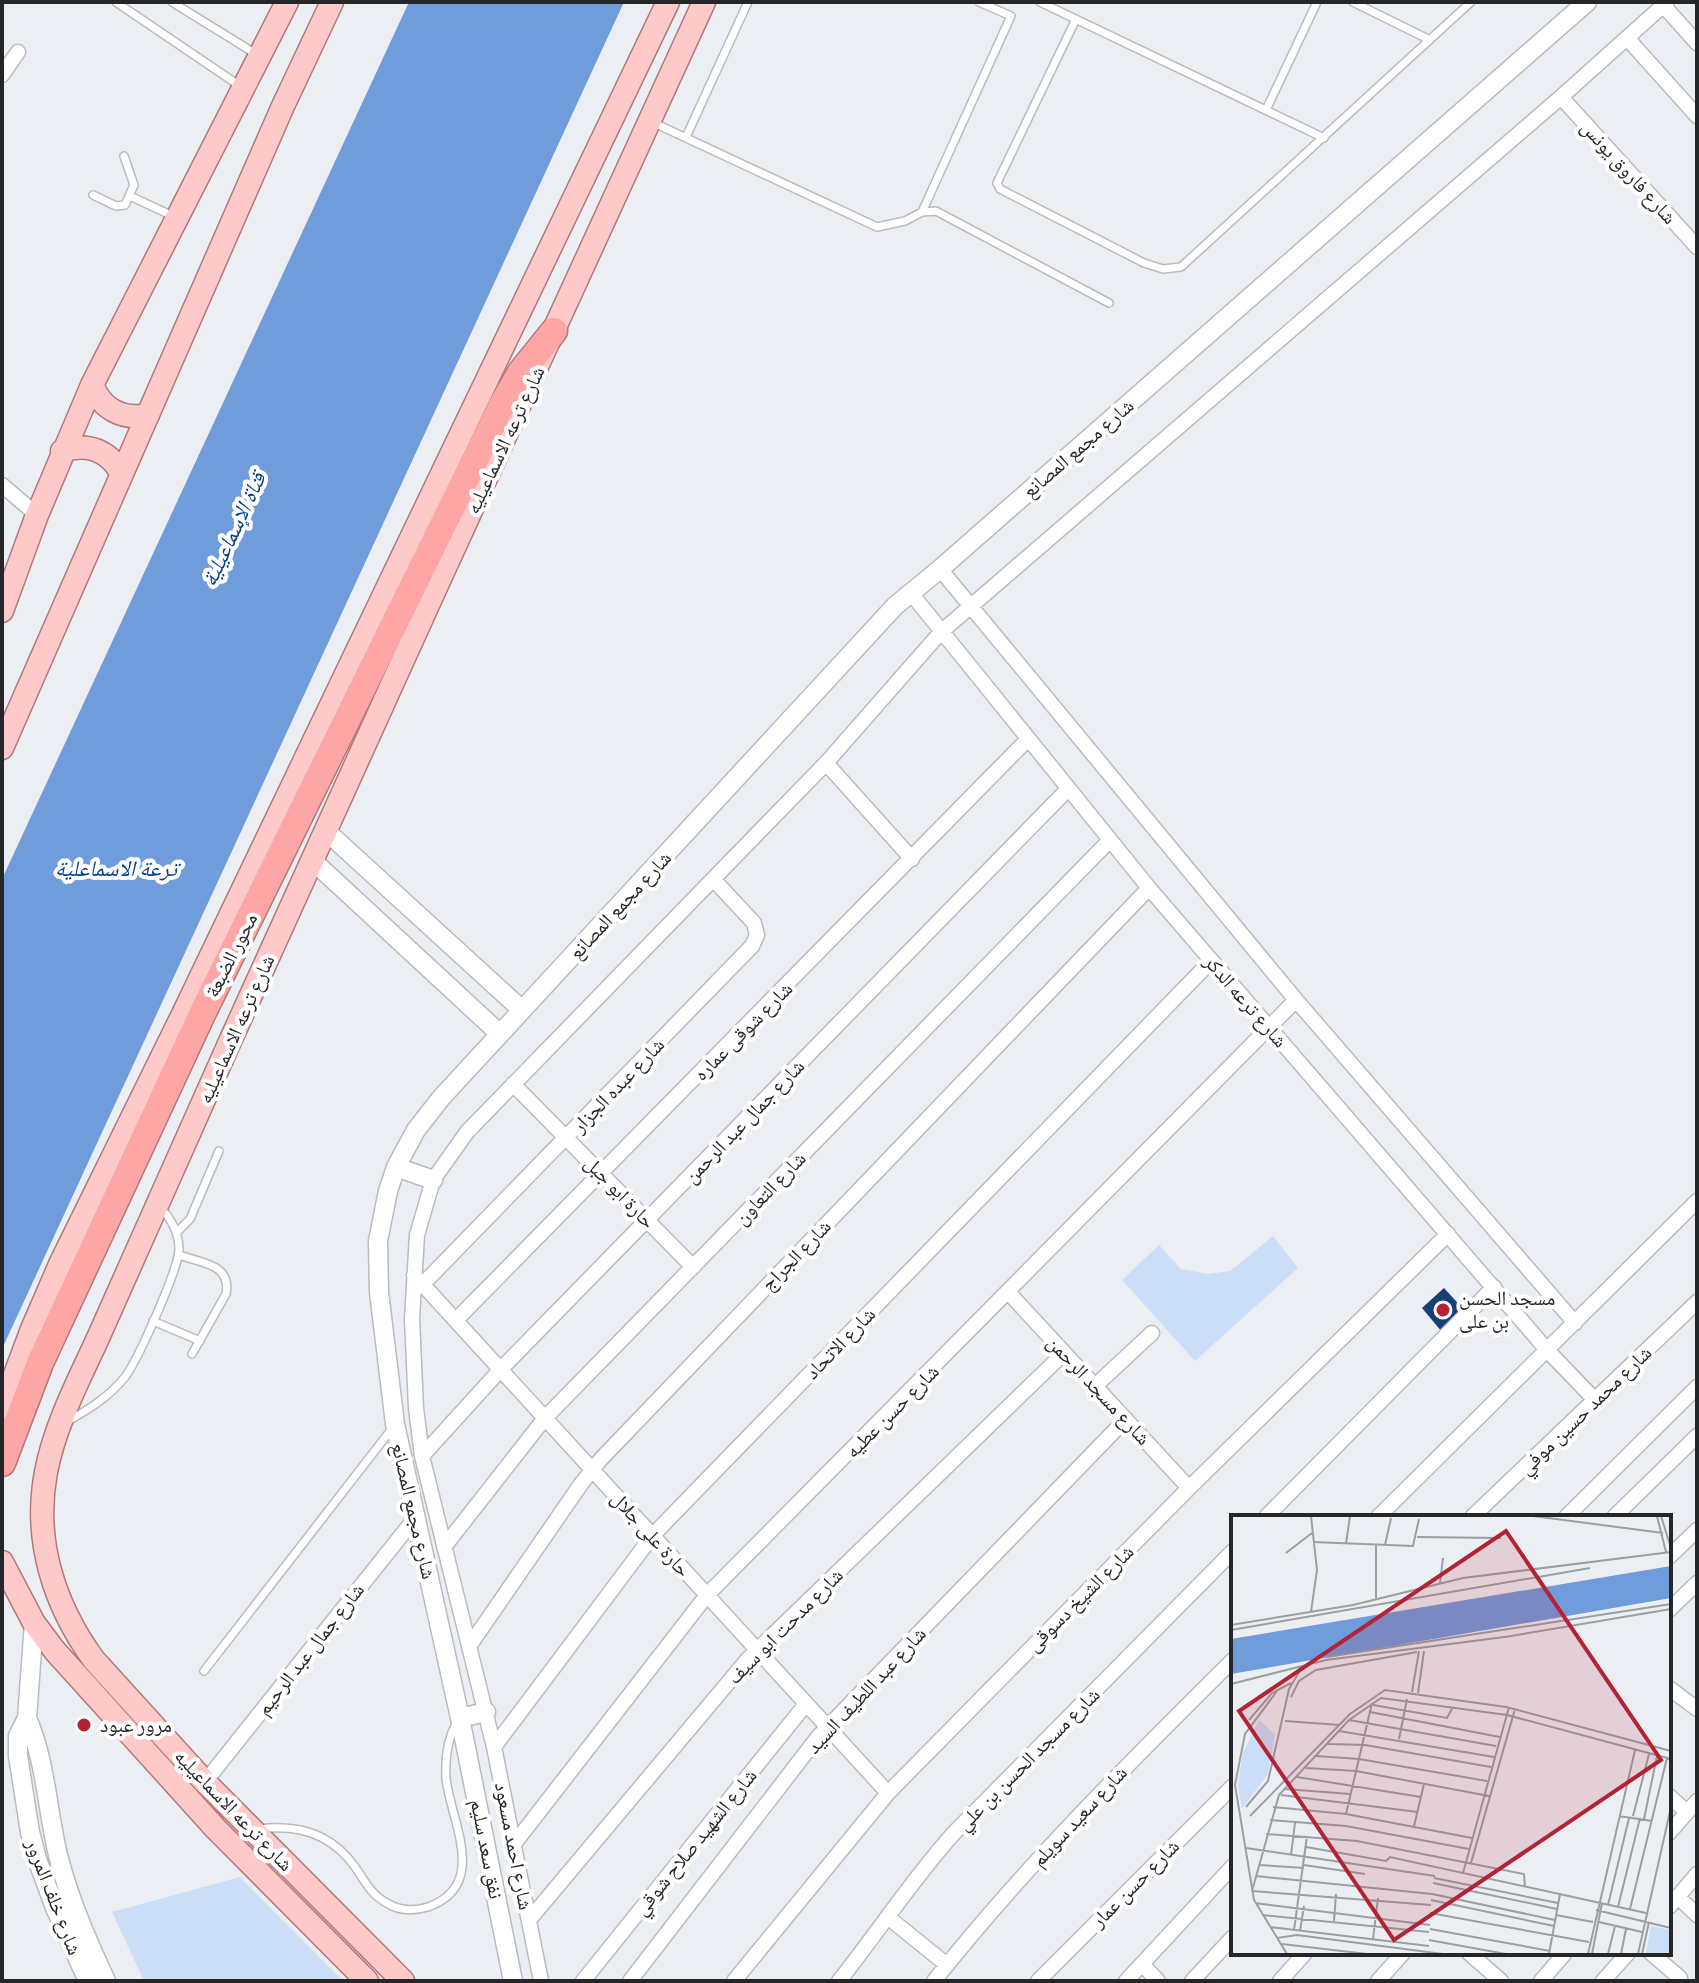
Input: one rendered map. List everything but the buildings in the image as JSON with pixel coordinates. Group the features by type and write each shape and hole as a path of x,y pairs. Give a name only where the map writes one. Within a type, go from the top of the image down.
{"highway":[{"name":"محور الضبعة","path":"2,1463 40,1363 204,1010 477,455 516,380 554,331"},
{"path":"2,1421 105,1199 124,1137"}],"main road":[{"path":"2,611 62,451 92,385 241,87 287,2"},
{"path":"2,748 283,106 332,2"},
{"name":"شارع ترعه الاسماعيليه","path":"2,1409 61,1262 124,1137 668,2"},
{"name":"شارع ترعه الاسماعيليه","path":"403,1981 205,1782 94,1660 73,1629 57,1595 44,1547 46,1473 60,1425 157,1204 704,2"},
{"path":"92,385 100,400 114,411 131,417 148,415"},
{"path":"62,451 79,447 97,450 112,459 122,474"},
{"name":"شارع ترعه الاسماعيليه","path":"2,1562 34,1623 55,1651 216,1829 367,1981"}],"street":[{"name":"شارع مجمع المصانع","path":"460,1718 395,1424 377,1266 381,1216 396,1167 424,1119 910,592 1587,2"},
{"name":"شارع مجمع المصانع","path":"486,1712 422,1456 413,1364 417,1235 433,1180 467,1132 826,763 941,632 1665,4"},
{"path":"1665,4 1697,43"},
{"path":"1627,38 1697,116"},
{"path":"2,75 18,52"},
{"name":"شارع فاروق يونس","path":"1561,97 1697,247"},
{"path":"2,485 37,515"},
{"name":"شارع ترعه الدكر","path":"940,569 1296,1000 1575,1323"},
{"name":"شارع ترعه الدكر","path":"910,592 1149,888 1547,1350 1595,1400"},
{"name":"شارع شوقى عماره","path":"456,1320 1027,740"},
{"path":"826,763 912,859"},
{"name":"شارع جمال عبد الرحمن","path":"422,1456 501,1369 1068,789"},
{"path":"326,831 522,1010"},
{"name":"شارع التعاون","path":"444,1547 545,1418 1110,840"},
{"path":"312,860 500,1034"},
{"name":"شارع عبده الجزار","path":"418,1280 566,1138 756,941 754,923 713,879"},
{"name":"شارع الجراج","path":"470,1645 592,1469 1149,888"},
{"name":"شارع الاتحاد","path":"494,1747 653,1535 1211,961"},
{"name":"شارع حسن عطيه","path":"514,1844 707,1595 1296,1000"},
{"name":"حارة ابو جبل","path":"513,1084 693,1267"},
{"path":"396,1167 433,1180"},
{"path":"1380,1515 1697,1201"},
{"name":"شارع الشيخ دسوقى","path":"734,1981 888,1793 1189,1488 1448,1234"},
{"name":"حارة على جلال","path":"418,1280 888,1793"},
{"path":"1268,1515 1494,1287"},
{"name":"شارع مسجد الرحمن","path":"1009,1293 1189,1488"},
{"name":"شارع محمد حسين موفي","path":"1476,1515 1697,1302"},
{"path":"1095,1386 1152,1333"},
{"name":"شارع مدحت ابو سيف","path":"529,1920 757,1650 1064,1353"},
{"path":"1568,1515 1697,1387"},
{"name":"شارع عبد اللطيف السيد","path":"630,1981 827,1727 1126,1419"},
{"path":"1616,1515 1697,1436"},
{"name":"شارع جمال عبد الرحيم","path":"205,1782 416,1517"},
{"path":"1671,1555 1697,1530"},
{"name":"شارع مسجد الحسن بن علي","path":"839,1981 953,1834 1231,1553"},
{"path":"1671,1608 1697,1583"},
{"name":"شارع خلف المرور","path":"34,1623 27,1718 18,1736 17,1747 30,1832 55,1908 88,1981"},
{"name":"شارع سعيد سويلم","path":"934,1981 1065,1829 1231,1662"},
{"path":"1671,1689 1695,1703"},
{"name":"شارع الشهيد صلاح شوقي","path":"583,1981 806,1704"},
{"path":"460,1718 486,1712"},
{"name":"شارع احمد مسعود","path":"486,1712 541,1981"},
{"name":"شارع خلف المرور","path":"27,1718 37,1744 58,1855 71,1901 106,1981"},
{"name":"نفق سعد سليم","path":"460,1718 513,1981"},
{"name":"شارع حسن عمار","path":"1038,1981 1231,1788"},
{"path":"1671,1797 1692,1807 1671,1831"},
{"path":"1126,1981 1231,1868"},
{"path":"1697,1874 1673,1902 1697,1915"},
{"path":"889,1918 947,1965"},
{"path":"1192,1981 1231,1939"},
{"path":"1280,1981 1303,1955"},
{"path":"1378,1981 1401,1955"},
{"path":"1471,1955 1501,1981"},
{"path":"1541,1981 1563,1955"},
{"path":"1603,1981 1626,1955"},
{"path":"1653,1955 1680,1978"},
{"path":"1142,1964 1158,1981"}],"lane":[{"path":"116,2 241,87"},
{"path":"172,2 258,55"},
{"path":"686,137 748,2"},
{"path":"922,212 1011,16 979,2"},
{"path":"1040,2 1324,138"},
{"path":"1266,110 1317,2"},
{"path":"1353,2 1430,40"},
{"path":"1076,19 997,183 1000,189 1144,263 1163,269 1181,267 1471,2"},
{"path":"650,121 877,227 905,221 922,212 936,211 1109,303"},
{"path":"93,195 119,207 125,205 133,178 124,156"},
{"path":"130,196 177,217"},
{"path":"176,1233 190,1219 219,1151"},
{"path":"60,1425 90,1409 109,1394 138,1356 179,1255 176,1233 169,1217 157,1204"},
{"path":"179,1255 218,1269 226,1274 228,1283 226,1294 192,1354"},
{"path":"153,1321 200,1341"},
{"path":"204,1671 395,1424"},
{"path":"253,1830 296,1827 314,1833 342,1852 379,1899 406,1910 434,1904 447,1896 462,1871 463,1857 449,1793 446,1762 453,1731 460,1718"}],"shaded area":[{"path":"1273,1236 1298,1268 1195,1361 1122,1280 1159,1245 1181,1269 1208,1274 1230,1271"},
{"path":"240,1877 343,1981 144,1981 112,1912"}],"water":[{"name":"ترعة الاسماعلية","path":"409,2 624,2 2,1349 2,879"}],"place":[{"name":"مسجد الحسن بن على","path":"1443,1310"},
{"name":"مرور عبود","path":"84,1725"}],"water label":[{"name":"قناة الإسماعيلية","path":"233,529"}]}
